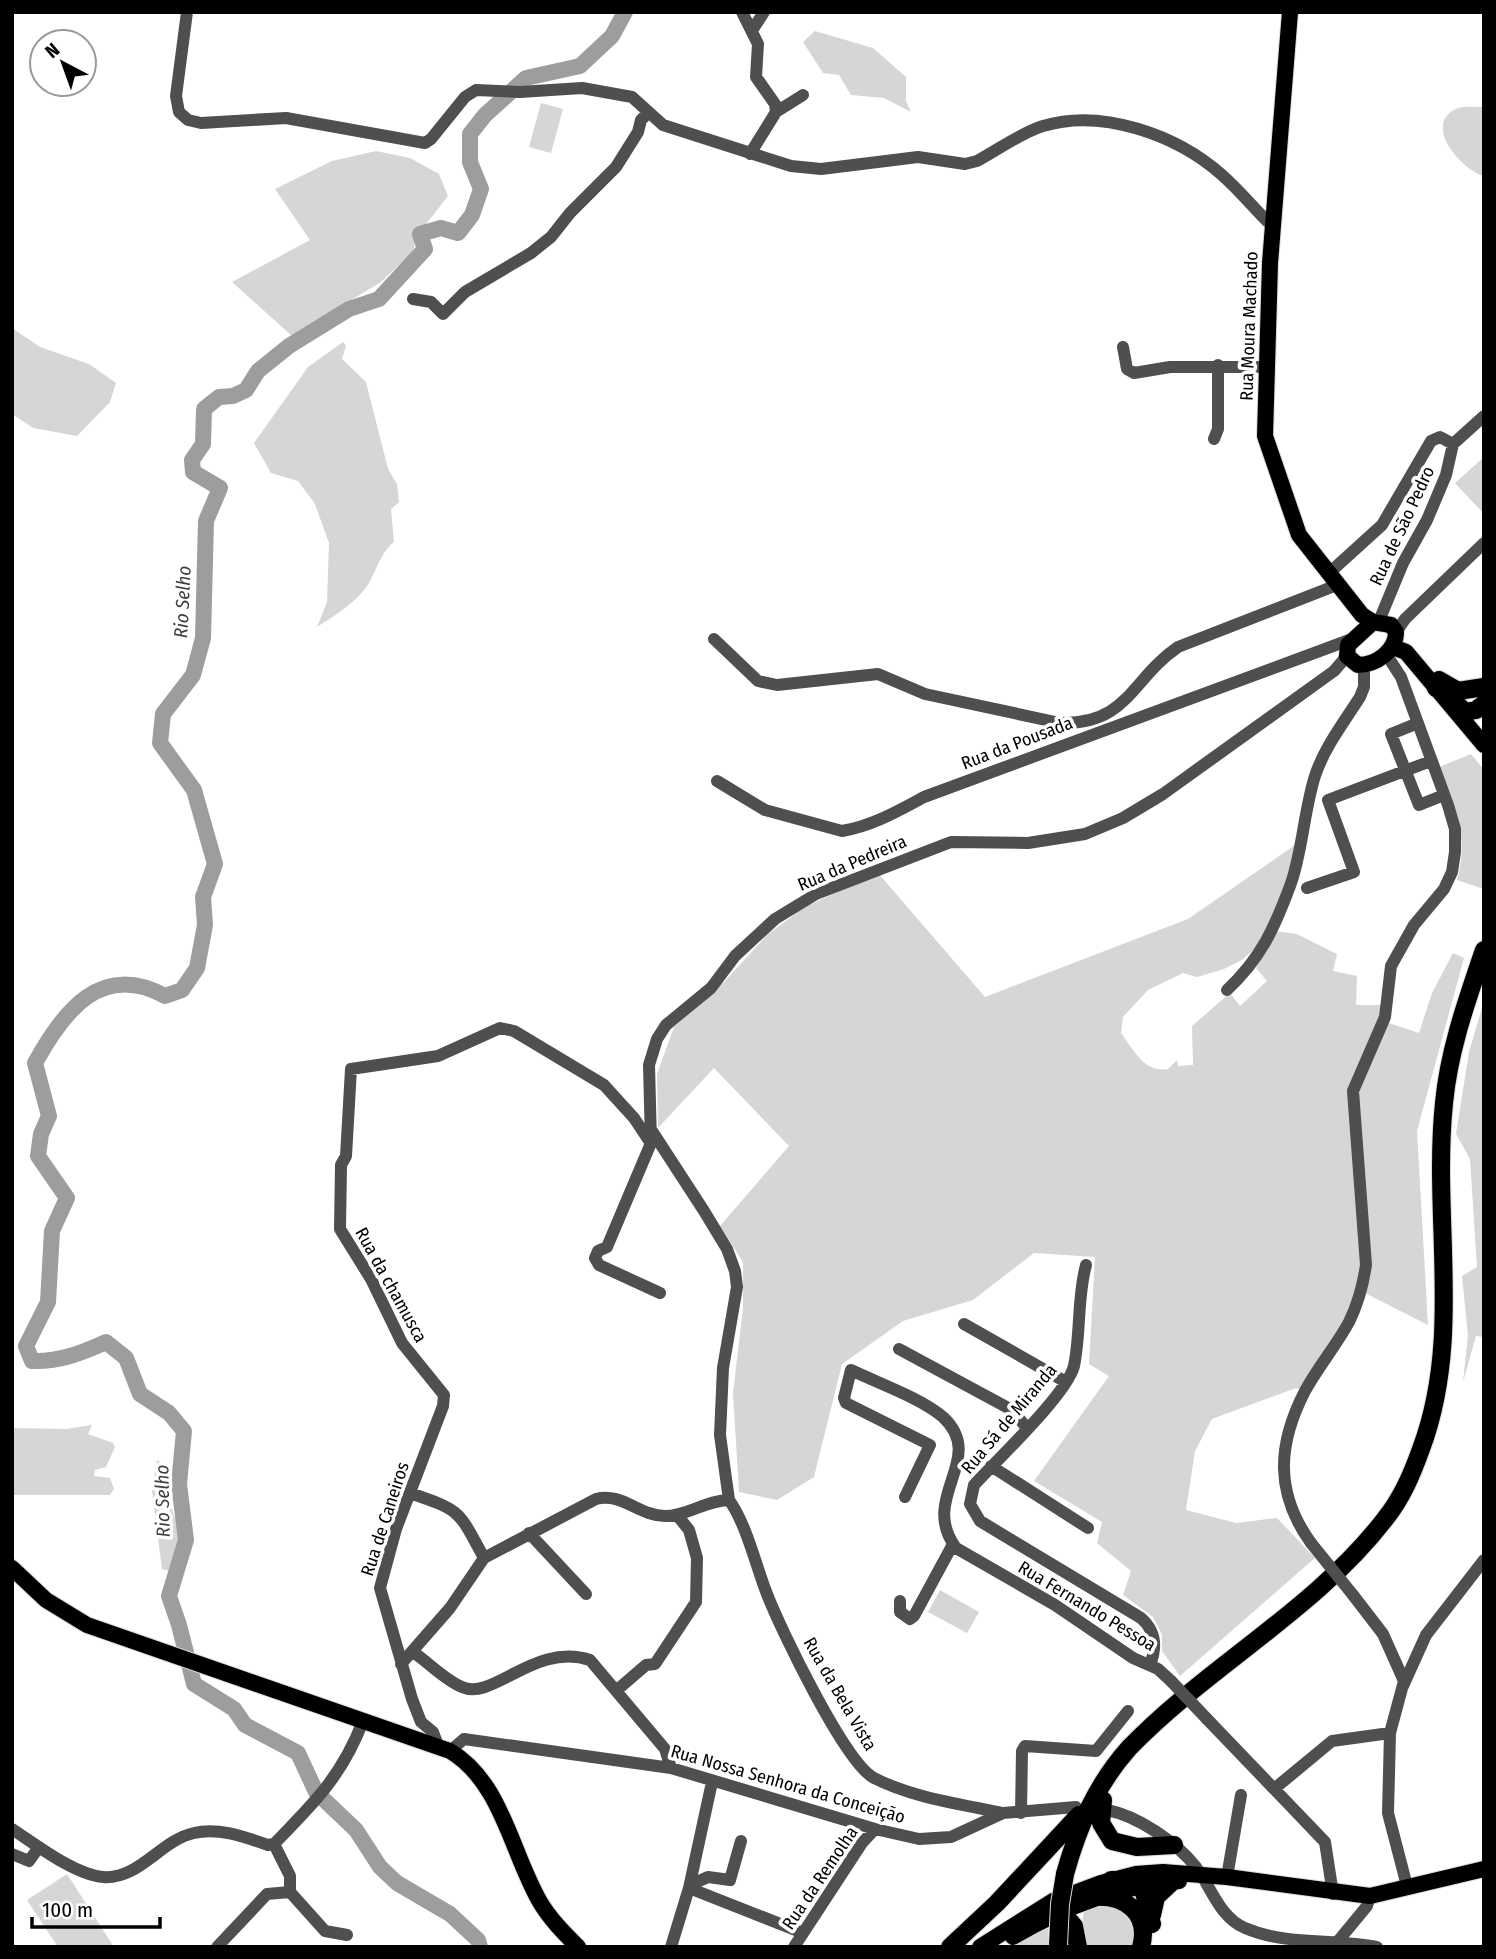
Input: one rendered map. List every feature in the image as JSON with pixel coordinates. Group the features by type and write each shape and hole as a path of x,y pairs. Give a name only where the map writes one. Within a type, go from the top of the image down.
{"highway":[{"path":"1437,684 1458,691 1484,687"},
{"path":"1437,684 1461,710 1478,718 1484,693"},
{"path":"1174,1845 1126,1846 1112,1840 1101,1824 1102,1802 1114,1765 1138,1738 1336,1571 1385,1520 1404,1491 1434,1415 1442,1376 1445,1326 1441,1157 1444,1103 1450,1057 1484,950"},
{"path":"1064,1946 1074,1926 1068,1919 1071,1871 1078,1831 1102,1802 1119,1774 1145,1744 1341,1580 1391,1525 1421,1476 1446,1414 1457,1345 1453,1115 1461,1058 1484,980"},
{"path":"950,1947 1102,1802"},
{"path":"1064,1946 1060,1903 1071,1871"},
{"path":"1111,1880 1134,1880 1142,1885 1152,1924"},
{"path":"1152,1947 1153,1903 1161,1890 1172,1882"},
{"path":"1094,1897 1112,1897 1133,1907 1142,1921 1141,1947"}],"main road":[{"name":"Rua Moura Machado","path":"1290,12 1274,223 1264,426 1270,457 1299,535 1333,580 1387,630 1437,684"},
{"path":"1351,650 1387,630"},
{"path":"1351,650 1387,630"},
{"path":"1478,718 1484,745"},
{"path":"12,1568 65,1614 87,1625 442,1749 480,1774 538,1899 551,1919 578,1947"},
{"path":"980,1947 1053,1901 1111,1880 1163,1872 1278,1882 1333,1894 1370,1896 1484,1869"},
{"path":"998,1947 1047,1918 1094,1897 1142,1885 1202,1876"}],"street":[{"path":"187,12 176,96 179,112 188,120 201,123 286,118 425,143 465,97 476,90 520,92 562,88 611,92 632,97 663,125 792,166 821,169 918,157 965,164 977,161 1040,127 1090,118 1153,134 1175,145 1221,173 1267,221 1274,223"},
{"path":"742,12 753,29 758,44 756,77 775,104 776,112"},
{"path":"753,29 764,12"},
{"path":"750,154 776,112 803,95"},
{"path":"413,299 431,302 443,314 465,292 531,253 551,237 570,213 616,167 638,132 641,120 648,113"},
{"path":"1123,346 1127,369 1134,373 1170,367 1268,367"},
{"path":"1214,439 1218,429 1218,365"},
{"path":"714,639 758,681 777,685 878,674 925,694 1082,724 1118,709 1178,647 1333,580 1382,525 1431,442 1440,437 1452,444 1484,416"},
{"name":"Rua de São Pedro","path":"1387,630 1403,563 1427,520 1446,475 1452,444"},
{"path":"1403,1687 1402,1673 1383,1634 1294,1519 1286,1496 1286,1445 1305,1391 1349,1322 1362,1291 1366,1265 1353,1091 1385,1017 1391,966 1395,955 1414,925 1444,889 1452,872 1455,829 1387,630 1484,544"},
{"path":"1227,990 1252,965 1272,931 1276,913 1291,885 1315,774 1364,687 1351,650"},
{"name":"Rua da Pedreira","path":"660,1293 599,1265 594,1258 598,1251 607,1247 651,1137 649,1065 657,1039 666,1026 711,988 735,956 775,919 816,894 951,842 1028,843 1085,834 1123,818 1163,794 1334,671 1351,650"},
{"name":"Rua da Pousada","path":"717,781 765,810 842,831 854,829 890,816 924,797 1351,650"},
{"path":"1418,723 1391,734 1419,805 1444,795"},
{"path":"1307,888 1354,872 1328,800 1431,761"},
{"name":"Rua da Bela Vista","path":"346,1156 351,1069 438,1056 500,1028 514,1031 604,1085 651,1137 721,1239 735,1271 737,1287 723,1368 720,1435 729,1500 775,1615 840,1735 872,1777 916,1794 1003,1813"},
{"name":"Rua da chamusca","path":"346,1156 341,1165 340,1229 372,1279 402,1343 444,1395 438,1419"},
{"name":"Rua Sá de Miranda","path":"1086,1265 1080,1287 1073,1367 1066,1382 974,1485 970,1493 974,1514 981,1521 1141,1618 1152,1632 1154,1641 1150,1665"},
{"path":"964,1324 1066,1382"},
{"path":"899,1349 1012,1410 1026,1427"},
{"path":"900,1601 900,1612 910,1619 953,1544 948,1537 942,1508 957,1468 958,1443 952,1428 930,1409 851,1370 844,1398 846,1403 930,1445 905,1497"},
{"name":"Rua de Caneiros","path":"438,1419 410,1493 380,1588 401,1664 421,1722 433,1732 442,1749"},
{"path":"991,1466 1088,1528"},
{"path":"410,1493 460,1514 484,1558"},
{"path":"401,1664 450,1608 484,1558 529,1533 607,1496 653,1515 677,1515 729,1500"},
{"path":"617,1690 646,1665 656,1664 696,1602 697,1558 689,1530 677,1515"},
{"path":"529,1533 586,1594"},
{"name":"Rua Fernando Pessoa","path":"953,1544 968,1556 1034,1592 1171,1681 1325,1842 1333,1894"},
{"path":"1407,1886 1388,1813 1390,1733 1403,1687 1426,1635 1484,1560"},
{"path":"413,1651 462,1688 482,1689 542,1659 576,1656 590,1660 665,1749 671,1768"},
{"path":"1021,1813 1022,1751 1025,1746 1096,1751 1128,1711"},
{"path":"271,1844 327,1790 350,1754 363,1721"},
{"path":"1274,1789 1332,1741 1390,1733"},
{"name":"Rua Nossa Senhora da Conceição","path":"442,1749 464,1739 671,1768 875,1829 919,1839 951,1838 1003,1813 1076,1807"},
{"path":"671,1947 690,1886 712,1782"},
{"path":"1227,1877 1241,1795"},
{"path":"1102,1802 1174,1845 1202,1876 1223,1910 1243,1928 1278,1937 1377,1947"},
{"path":"12,1829 39,1847 87,1872 105,1877 123,1874 192,1833 214,1831 271,1844 290,1876 290,1892 325,1931 347,1935"},
{"name":"Rua da Remolha","path":"794,1947 862,1843 875,1829"},
{"path":"690,1886 708,1877 730,1880 741,1841"},
{"path":"12,1854 29,1861 39,1847"},
{"path":"690,1886 803,1933"},
{"path":"217,1947 267,1894 290,1892"},
{"path":"1336,1944 1367,1906 1370,1896"}],"shaded area":[{"path":"815,31 873,48 906,77 906,101 911,112 884,98 851,95 839,75 823,73 803,42"},
{"path":"541,103 563,109 551,153 529,147"},
{"path":"1458,108 1484,108 1484,176 1474,172 1455,155 1448,145 1443,124 1448,115"},
{"path":"376,151 410,158 439,174 448,196 416,237 413,252 381,282 292,336 232,282 310,240 275,189 332,161"},
{"path":"12,328 40,347 89,364 116,383 110,402 77,436 33,428 12,414"},
{"path":"343,342 346,346 342,359 366,382 388,469 397,484 399,502 391,509 394,542 385,552 369,583 349,605 317,627 327,602 329,543 315,504 298,481 271,473 254,443 308,367"},
{"path":"1484,457 1484,514 1455,483"},
{"path":"1471,754 1484,770 1484,889 1457,880 1462,850 1459,822 1439,767"},
{"path":"1298,843 1266,939 1242,960 1224,969 1197,977 1183,973 1148,990 1123,1017 1121,1033 1140,1059 1152,1067 1168,1069 1177,1060 1178,1066 1193,1065 1192,1026 1230,993 1240,1006 1267,981 1256,968 1275,931 1297,934 1337,954 1333,971 1357,976 1356,1005 1385,1005 1386,1022 1419,1033 1432,993 1453,953 1464,958 1417,1131 1428,1325 1361,1291 1305,1391 1296,1388 1212,1419 1195,1451 1186,1510 1236,1523 1277,1518 1315,1558 1180,1676 1162,1651 1162,1635 1153,1617 1123,1595 1131,1571 1097,1543 1102,1522 1034,1481 1109,1376 1089,1364 1095,1257 1034,1253 973,1300 903,1321 842,1364 814,1477 777,1500 739,1492 733,1393 743,1308 743,1262 720,1226 789,1146 714,1068 658,1128 657,1074 674,1027 725,981 768,934 805,907 878,873 985,997 1188,919"},
{"path":"1484,1001 1484,1337 1476,1336 1463,1382 1468,1335 1462,1276 1477,1267 1470,1159 1456,1134 1469,1052"},
{"path":"92,1425 88,1434 113,1443 115,1447 106,1467 95,1470 94,1476 110,1478 114,1489 110,1495 12,1495 12,1428 66,1429"},
{"path":"157,1460 162,1463 169,1500 182,1540 180,1556 170,1571 162,1569 152,1491"},
{"path":"940,1590 979,1612 967,1633 928,1612"},
{"path":"67,1874 114,1947 58,1947 27,1900"},
{"path":"1101,1901 1132,1915 1136,1947 1085,1947 1082,1923 1085,1905"},
{"path":"1048,1923 1049,1947 1007,1947"}],"waterway":[{"name":"Rio Selho","path":"480,1947 478,1940 450,1914 397,1883 380,1867 356,1830 316,1792 298,1753 245,1725 234,1709 194,1684 169,1596 186,1540 179,1484 184,1431 169,1413 140,1394 126,1358 106,1342 70,1356 42,1361 32,1361 26,1346 48,1302 52,1231 67,1198 38,1156 41,1134 49,1116 35,1063 58,1026 86,997 103,988 122,985 142,987 165,996 182,990 197,968 205,925 203,897 215,864 194,790 160,743 163,714 193,675 203,638 206,521 220,488 193,472 192,460 203,444 204,409 219,397 233,396 246,390 258,371 289,346 349,309 379,299 425,249 420,234 441,228 458,233 472,215 481,189 470,162 470,134 485,115 526,78 580,66 612,36 625,12"}]}
